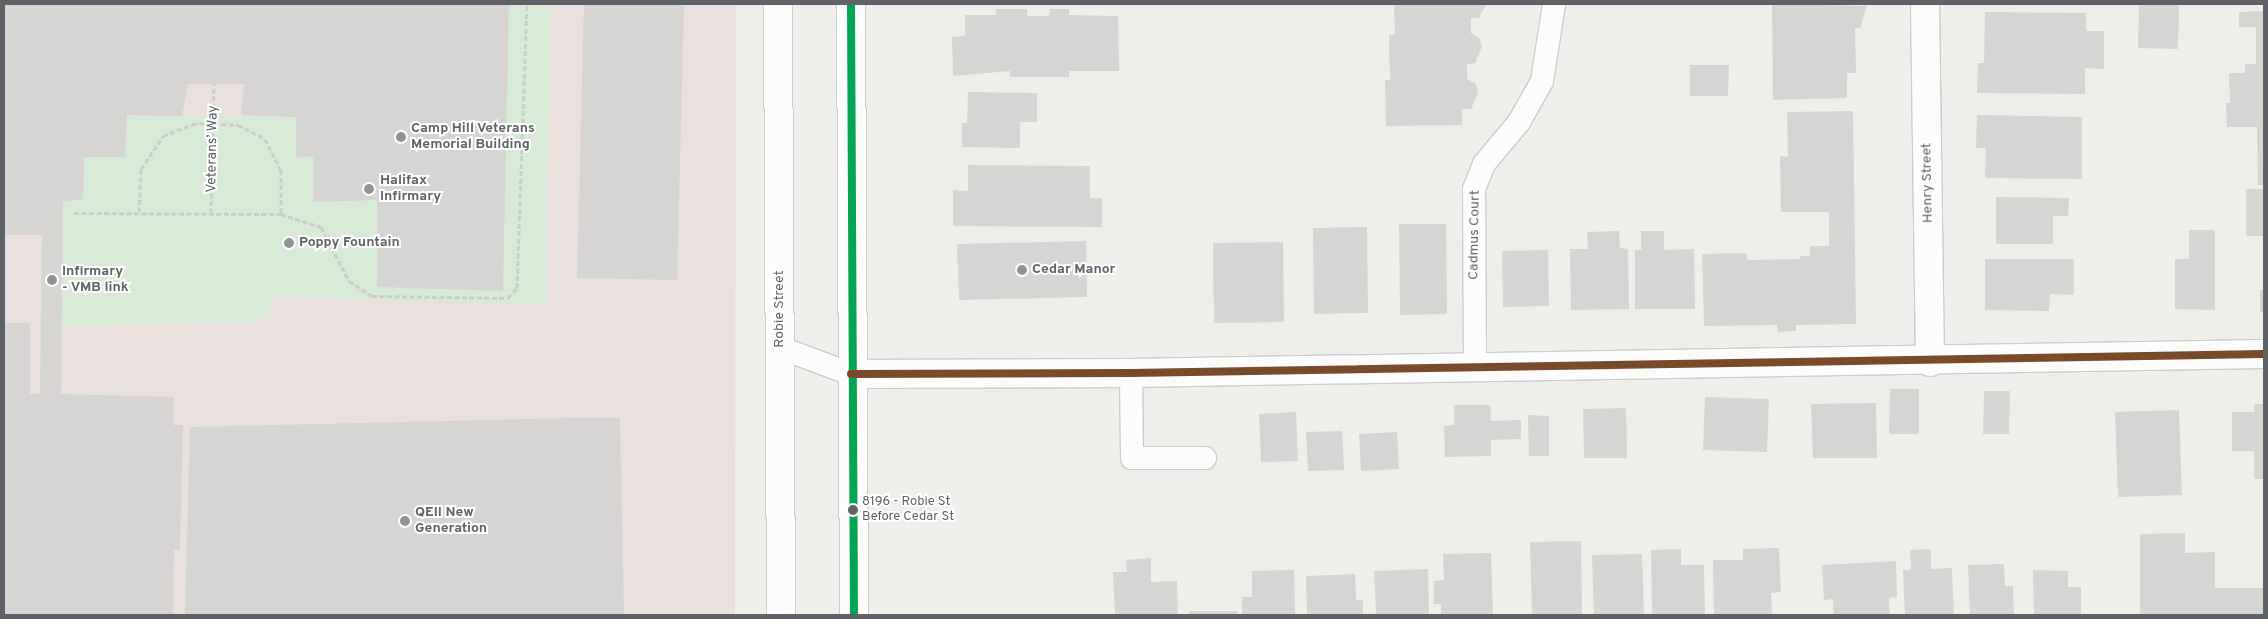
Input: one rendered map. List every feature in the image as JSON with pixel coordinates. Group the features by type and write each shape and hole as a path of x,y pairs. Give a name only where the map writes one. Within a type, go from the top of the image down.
{"street":[{"name":"Robie Street","path":"778,4 781,615"},
{"path":"850,4 850,374 854,615"},
{"name":"Henry Street","path":"1925,4 1930,362"},
{"path":"850,374 1130,373 1930,362 2264,354"}],"lane":[{"name":"Cadmus Court","path":"1475,368 1474,189 1484,164 1519,122 1542,81 1554,4"},
{"path":"781,348 850,374"},
{"path":"1130,373 1132,458 1205,458"}],"path":[{"path":"74,213 281,214 321,227 349,281 372,296 508,298 517,288 527,4"},
{"name":"Veterans’ Way","path":"211,213 214,84"},
{"path":"139,212 141,169 162,136 192,124 214,123 238,125 265,139 281,170 281,214"}],"shaded area":[{"name":"Halifax Infirmary","path":"4,4 736,4 735,615 4,615"}],"green space":[{"path":"509,4 550,4 546,305 275,297 262,323 62,325 63,201 83,199 84,157 125,157 127,115 296,117 296,158 313,156 314,202 377,200 503,291"}],"building":[{"name":"Camp Hill Veterans Memorial Building","path":"4,4 509,4 503,291 377,287 377,200 313,202 313,156 296,158 296,117 241,115 244,84 188,84 182,116 127,115 125,157 84,157 83,199 63,201 61,394 174,397 173,425 183,425 180,550 174,550 173,615 4,615 4,323 30,323 30,394 40,394 42,235 4,235"},
{"path":"584,4 684,4 677,280 577,278"},
{"path":"1394,4 1486,4 1479,18 1471,18 1471,33 1480,39 1482,47 1475,63 1467,64 1467,79 1476,84 1478,93 1471,109 1462,109 1462,125 1386,126 1385,80 1390,80 1389,35 1395,34"},
{"path":"1772,4 1867,6 1860,28 1855,28 1856,73 1847,73 1847,98 1773,100"},
{"path":"2139,4 2179,4 2178,49 2138,48"},
{"path":"996,9 1027,9 1027,16 1049,16 1050,9 1069,9 1069,15 1118,16 1119,71 1069,71 1069,77 1010,77 1010,71 953,76 952,37 965,36 965,15 996,15"},
{"path":"2264,11 2264,185 2258,185 2257,127 2227,127 2226,103 2230,103 2229,73 2245,73 2245,64 2256,64 2256,27 2239,27 2239,12"},
{"path":"1985,12 2086,13 2086,31 2104,31 2104,69 2085,68 2085,94 1977,93 1978,63 1984,63"},
{"path":"1690,65 1729,65 1728,96 1690,96"},
{"path":"968,92 1037,93 1037,122 1020,122 1020,148 962,147 962,123 967,123"},
{"path":"1853,111 1856,324 1796,325 1796,331 1778,332 1777,325 1704,326 1702,254 1747,253 1747,260 1801,259 1800,256 1810,256 1810,246 1829,246 1829,212 1781,212 1780,156 1788,157 1787,112"},
{"path":"1977,115 2082,117 2082,179 1985,178 1986,148 1976,148"},
{"path":"968,165 1090,166 1090,198 1102,198 1102,227 953,226 953,190 968,191"},
{"path":"2246,189 2264,189 2264,236 2246,236"},
{"path":"1996,197 2069,198 2068,216 2053,216 2053,244 1996,244"},
{"path":"1399,224 1446,224 1447,314 1400,315"},
{"path":"1367,227 1368,313 1314,314 1313,228"},
{"path":"2189,230 2215,230 2215,310 2175,309 2175,259 2189,259"},
{"path":"1619,231 1620,248 1628,249 1629,309 1571,310 1570,249 1588,249 1587,232"},
{"path":"1641,231 1664,231 1664,250 1694,249 1695,309 1635,309 1635,250 1641,250"},
{"name":"Cedar Manor","path":"1086,241 1087,297 959,300 957,244"},
{"path":"1283,242 1284,322 1214,323 1213,243"},
{"path":"1548,250 1549,306 1503,307 1502,251"},
{"path":"1985,259 2074,259 2074,295 2050,294 2049,311 1985,310"},
{"path":"2260,290 2264,290 2264,312 2260,312"},
{"path":"1890,389 1919,389 1919,434 1889,434"},
{"path":"1984,391 2010,391 2009,434 1983,434"},
{"path":"1705,397 1769,399 1767,452 1703,450"},
{"path":"1876,403 1877,458 1813,458 1811,404"},
{"path":"2254,404 2264,404 2264,479 2254,479 2254,451 2232,451 2232,412 2254,412"},
{"path":"1454,405 1490,405 1491,421 1521,420 1521,439 1491,440 1491,456 1445,457 1444,426 1454,425"},
{"path":"1626,408 1627,458 1584,458 1583,409"},
{"path":"2179,410 2182,495 2118,497 2115,412"},
{"path":"1296,412 1298,461 1261,462 1259,414"},
{"path":"1528,415 1549,416 1549,456 1529,456"},
{"name":"QEII New Generation","path":"620,418 624,615 185,615 190,427"},
{"path":"1342,431 1344,470 1308,471 1306,432"},
{"path":"1397,432 1399,469 1361,471 1359,434"},
{"path":"2185,533 2185,553 2215,552 2215,588 2264,588 2264,615 2140,615 2140,534"},
{"path":"1581,541 1582,615 1532,615 1530,542"},
{"path":"1779,548 1781,592 1771,593 1772,615 1714,615 1713,560 1743,560 1743,549"},
{"path":"1681,549 1681,565 1704,565 1705,615 1652,615 1651,550"},
{"path":"1931,549 1931,569 1952,568 1954,615 1905,615 1903,570 1911,570 1910,550"},
{"path":"1491,553 1493,615 1441,615 1441,604 1434,604 1434,581 1444,580 1443,554"},
{"path":"1642,554 1644,615 1594,615 1592,555"},
{"path":"1151,558 1151,582 1177,581 1178,615 1115,615 1113,572 1127,572 1126,560"},
{"path":"1896,561 1897,597 1889,598 1890,615 1834,615 1833,599 1824,600 1822,565"},
{"path":"2004,564 2005,586 2013,586 2014,615 1970,615 1968,565"},
{"path":"1428,569 1429,615 1376,615 1374,571"},
{"path":"1294,570 1295,615 1242,615 1242,597 1252,597 1252,571"},
{"path":"2033,570 2068,571 2068,587 2081,587 2081,615 2034,615"},
{"path":"1355,574 1356,600 1363,600 1363,615 1307,615 1306,576"},
{"path":"1189,611 1238,611 1238,615 1189,615"}],"transit line":[{"path":"851,4 854,615"},
{"path":"851,374 1131,373 2264,354"}],"place":[{"name":"Camp Hill Veterans Memorial Building","path":"401,137"},
{"name":"Halifax Infirmary","path":"369,189"},
{"name":"Poppy Fountain","path":"289,243"},
{"name":"Cedar Manor","path":"1022,270"},
{"name":"Infirmary - VMB link","path":"52,280"},
{"name":"8196 - Robie St Before Cedar St","path":"853,510"},
{"name":"QEII New Generation","path":"405,521"}]}
